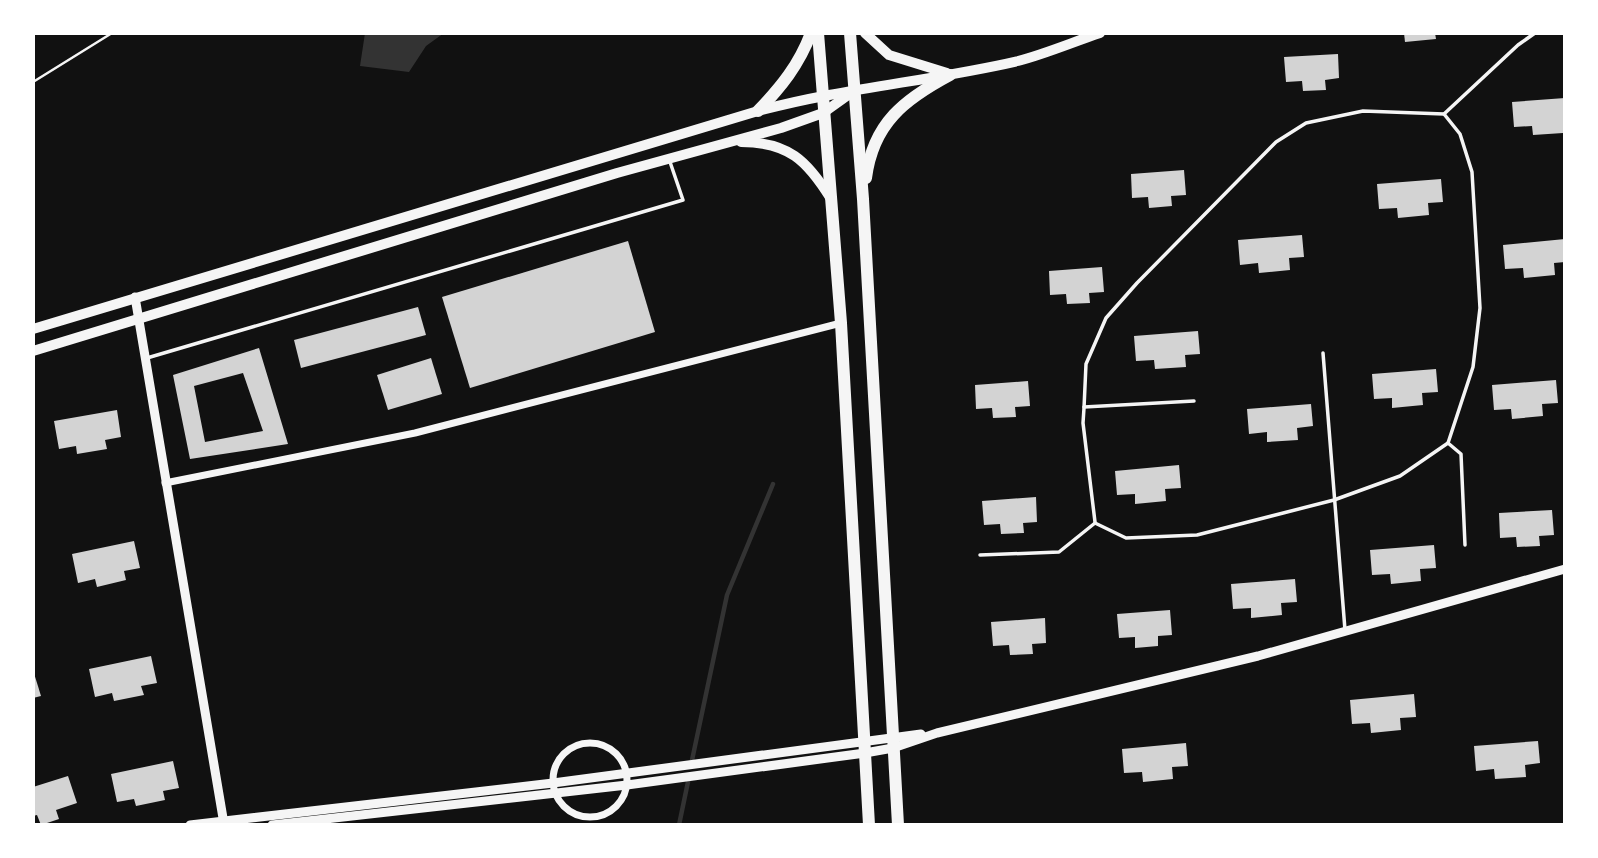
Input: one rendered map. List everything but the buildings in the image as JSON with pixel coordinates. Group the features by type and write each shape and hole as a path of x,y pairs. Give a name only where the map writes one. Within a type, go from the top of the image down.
{"highway":[{"path":"758,111 796,67 811,33"},
{"path":"818,33 841,323 869,825"},
{"path":"850,33 863,199 898,825"},
{"path":"863,199 872,151 890,118 913,96 950,75"}],"main road":[{"path":"865,33 888,55 950,75"},
{"path":"33,329 758,111 821,96 950,75 1020,60 1100,33"},
{"path":"33,351 669,158 781,128 823,113 854,91"},
{"path":"726,142 757,142 786,150 811,170 832,200"}],"street":[{"path":"135,297 224,823"},
{"path":"165,483 415,433 841,323"},
{"path":"190,825 554,788 627,785 893,743 1258,656 1565,569"},
{"path":"596,743 617,754 626,773 627,785 622,800 613,810 602,816 577,816 566,809 554,788 556,764 572,747 596,743"},
{"path":"272,825 554,788 662,768 864,747"}],"lane":[{"path":"1095,523 1083,423 1086,363 1106,318 1276,142 1306,123 1363,111 1444,114 1518,45 1535,33"},
{"path":"1095,523 1126,538 1197,535 1334,500 1400,476 1448,443 1473,367 1480,308 1472,172 1460,134 1444,114"},
{"path":"145,358 683,200 669,158"},
{"path":"1323,353 1345,632"},
{"path":"1084,408 1194,401"},
{"path":"1448,443 1461,454 1465,545"},
{"path":"980,555 1059,552 1095,523"}],"path":[{"path":"33,82 112,33"}],"shaded area":[{"path":"365,33 444,33 426,46 409,72 360,66"}],"waterway":[{"path":"691,765 727,595 773,484"},
{"path":"679,825 689,777"}]}
